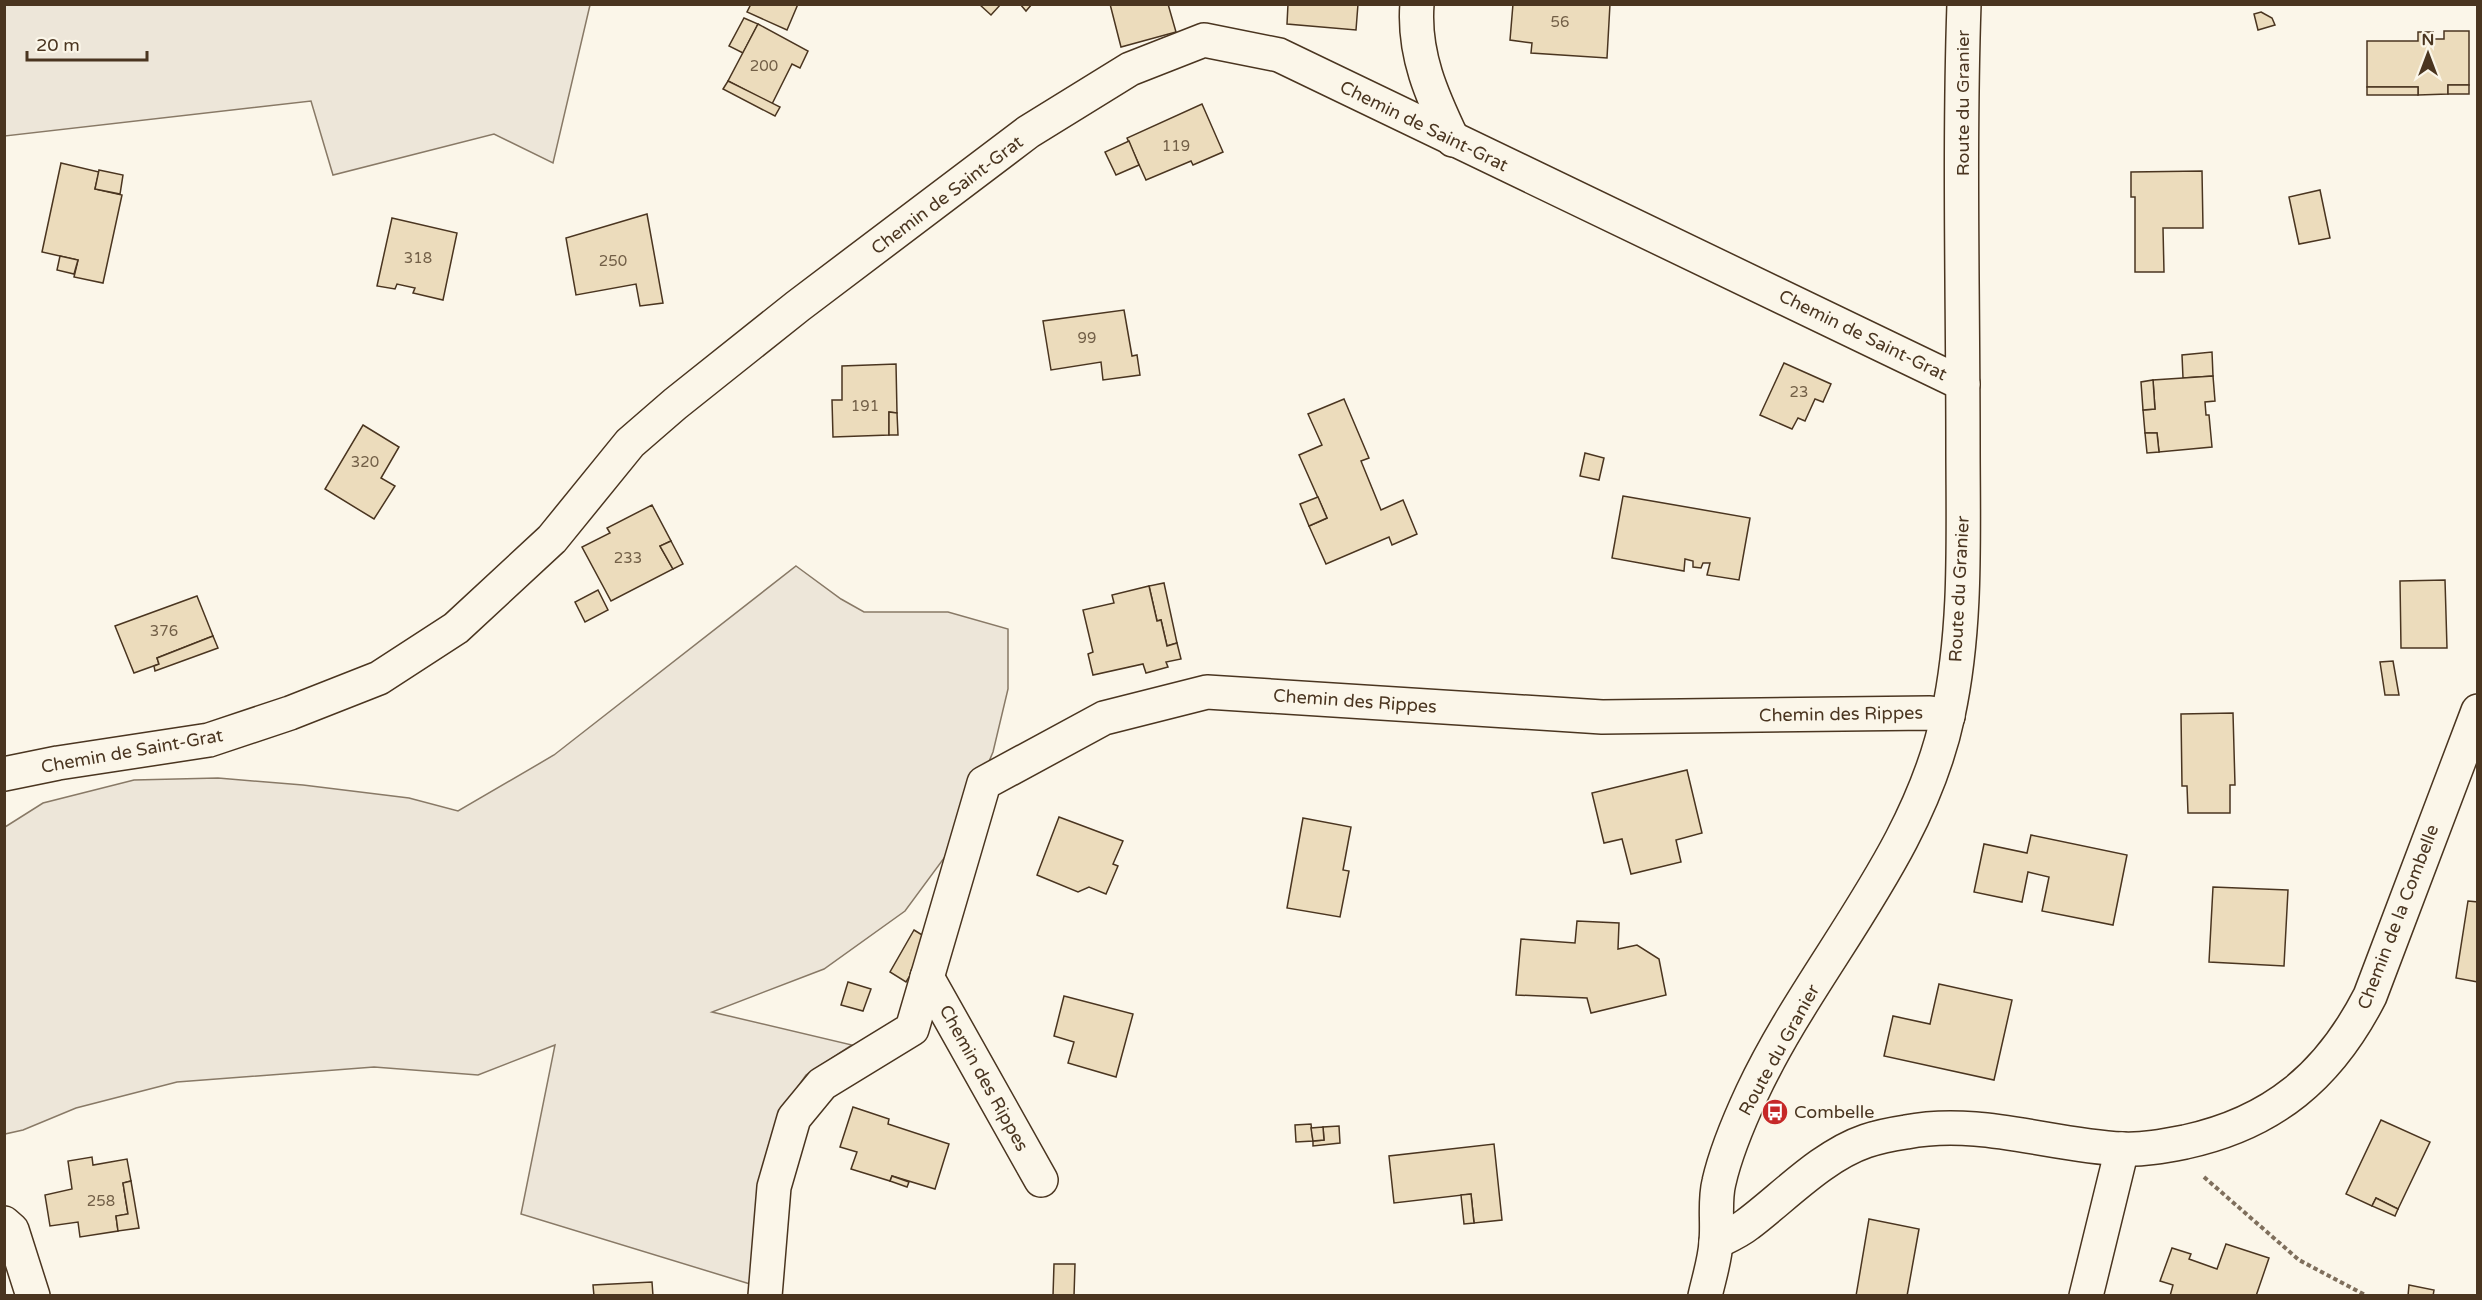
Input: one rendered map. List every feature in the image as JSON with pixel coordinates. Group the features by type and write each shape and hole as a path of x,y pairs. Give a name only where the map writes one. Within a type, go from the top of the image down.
{"street":[{"path":"1417,4 1418,46 1422,66 1433,98 1453,140"},
{"name":"Route du Granier","path":"1706,1296 1716,1242 1718,1185 1727,1150 1752,1092 1788,1026 1864,905 1904,835 1931,773 1948,716 1961,624 1964,4"},
{"name":"Chemin de Saint-Grat","path":"4,774 58,763 209,740 290,714 379,678 456,628 552,538 630,443 798,306 1028,132 1130,69 1204,40 1280,55 1963,384"},
{"name":"Chemin des Rippes","path":"765,1296 774,1187 794,1118 822,1084 912,1029 984,783 1104,718 1207,692 1602,717 1930,713 1948,716"},
{"name":"Chemin de la Combelle","path":"1716,1242 1746,1226 1801,1180 1831,1159 1864,1141 1940,1126 1986,1129 2122,1149 2169,1145 2219,1134 2258,1116 2291,1096 2323,1067 2352,1030 2370,996 2402,905 2478,711"},
{"name":"Chemin des Rippes","path":"927,977 1041,1180"},
{"path":"2086,1296 2122,1149"},
{"path":"4,1223 12,1230 33,1296"}],"path":[{"path":"2169,1145 2299,1260 2367,1296"}],"shaded area":[{"path":"4,5 590,5 553,163 494,134 333,175 311,101 5,136"},
{"path":"796,566 841,599 864,612 948,612 1008,629 1008,689 993,752 953,846 905,911 824,969 712,1012 852,1045 806,1075 778,1115 750,1284 521,1214 555,1045 478,1075 374,1067 177,1082 76,1108 23,1130 5,1134 5,827 43,803 134,780 218,778 303,785 409,798 458,811 554,755"}],"building":[{"path":"751,4 798,4 787,30 747,12"},
{"path":"979,4 1001,4 991,15"},
{"path":"1020,4 1032,4 1026,11"},
{"path":"1110,4 1168,4 1176,32 1121,47"},
{"path":"1288,4 1358,4 1356,30 1287,24"},
{"path":"1513,4 1610,4 1607,58 1531,53 1532,43 1510,40"},
{"path":"2261,12 2272,18 2275,25 2258,30 2254,14"},
{"path":"744,18 758,24 743,53 729,46"},
{"path":"758,24 808,51 800,68 792,64 772,104 728,81"},
{"path":"2444,31 2469,31 2469,85 2448,85 2448,94 2418,95 2418,87 2367,87 2367,41 2418,41 2418,32 2433,32 2433,39 2444,39"},
{"path":"728,81 780,107 775,116 723,89"},
{"path":"2448,85 2469,85 2469,94 2448,94"},
{"path":"2367,87 2418,87 2418,95 2367,95"},
{"path":"1202,104 1223,152 1193,165 1191,161 1146,180 1127,138"},
{"path":"1129,141 1139,165 1116,175 1105,152"},
{"path":"61,163 99,172 95,189 122,195 103,283 74,277 78,260 42,252"},
{"path":"99,170 123,175 120,194 95,189"},
{"path":"2202,171 2203,228 2163,228 2164,272 2135,272 2135,197 2131,197 2131,172"},
{"path":"2320,190 2330,238 2299,244 2289,197"},
{"path":"647,214 663,303 640,306 636,284 576,295 566,238"},
{"path":"392,218 457,233 443,300 413,293 415,288 397,284 395,289 377,286"},
{"path":"60,256 78,260 74,274 57,270"},
{"path":"1124,310 1132,356 1137,355 1140,375 1103,380 1101,362 1051,370 1043,321"},
{"path":"2212,352 2213,376 2183,378 2182,355"},
{"path":"1784,363 1831,384 1823,402 1815,399 1805,421 1798,418 1792,429 1760,415"},
{"path":"896,364 897,413 889,412 889,435 833,437 832,400 842,400 842,366"},
{"path":"2213,376 2215,401 2205,402 2206,415 2209,415 2212,447 2159,452 2157,433 2145,433 2143,410 2155,409 2153,380"},
{"path":"2153,380 2155,409 2143,410 2141,382"},
{"path":"1344,399 1369,458 1361,461 1381,510 1403,500 1417,534 1392,545 1389,537 1326,564 1309,526 1327,518 1299,455 1322,445 1308,414"},
{"path":"889,412 897,413 898,435 889,435"},
{"path":"363,425 399,447 381,478 395,486 374,519 325,489"},
{"path":"2145,433 2157,433 2159,452 2147,453"},
{"path":"1585,453 1604,458 1599,480 1580,476"},
{"path":"1623,496 1750,518 1739,580 1707,575 1710,563 1703,563 1701,568 1693,567 1693,561 1685,559 1684,571 1612,558"},
{"path":"1318,497 1327,518 1309,526 1300,504"},
{"path":"652,505 671,541 660,546 673,569 611,601 582,547 610,533 607,528"},
{"path":"671,541 683,564 673,569 660,546"},
{"path":"2445,580 2447,648 2401,648 2400,581"},
{"path":"1164,583 1177,643 1167,646 1161,620 1157,621 1149,586"},
{"path":"1149,586 1157,621 1161,620 1167,646 1177,643 1181,659 1166,662 1168,667 1146,673 1143,664 1093,675 1088,654 1093,652 1083,610 1114,603 1112,595"},
{"path":"598,590 608,610 585,622 575,602"},
{"path":"197,596 213,636 157,658 159,664 134,673 115,626"},
{"path":"213,636 218,648 155,671 154,666 159,664 157,658"},
{"path":"2393,661 2399,695 2385,695 2380,662"},
{"path":"2233,713 2235,785 2230,785 2230,813 2188,813 2187,786 2182,786 2181,714"},
{"path":"1687,770 1702,833 1676,840 1681,862 1631,874 1622,839 1604,843 1592,793"},
{"path":"1059,817 1123,841 1113,864 1118,866 1106,894 1089,887 1078,892 1037,875"},
{"path":"1303,818 1351,827 1343,870 1349,871 1340,917 1287,908"},
{"path":"2031,835 2127,855 2113,925 2042,911 2049,877 2028,872 2022,902 1974,892 1984,844 2027,853"},
{"path":"2213,887 2288,890 2284,966 2209,962"},
{"path":"2468,901 2478,902 2478,982 2456,978"},
{"path":"1577,921 1619,923 1618,949 1637,945 1659,959 1666,995 1591,1013 1587,998 1516,995 1521,939 1575,943"},
{"path":"914,930 932,941 906,982 890,972"},
{"path":"848,982 871,989 863,1011 841,1005"},
{"path":"1939,984 2012,1000 1994,1080 1884,1056 1893,1016 1930,1024"},
{"path":"1064,996 1133,1014 1116,1077 1068,1063 1074,1042 1054,1036"},
{"path":"853,1107 889,1119 888,1124 949,1144 935,1189 892,1176 890,1181 851,1169 857,1152 840,1147"},
{"path":"2381,1120 2430,1142 2398,1209 2376,1198 2372,1206 2346,1194"},
{"path":"1311,1124 1313,1141 1296,1142 1295,1125"},
{"path":"1339,1126 1340,1143 1313,1146 1313,1141 1324,1140 1323,1127"},
{"path":"1323,1127 1324,1140 1313,1141 1311,1128"},
{"path":"1494,1144 1502,1220 1474,1223 1471,1194 1394,1203 1389,1156"},
{"path":"92,1157 93,1165 127,1159 131,1181 123,1183 128,1214 116,1216 118,1231 80,1237 78,1222 50,1226 45,1195 72,1189 68,1161"},
{"path":"892,1176 909,1182 907,1187 890,1181"},
{"path":"131,1181 139,1228 118,1231 116,1216 128,1214 123,1183"},
{"path":"1471,1194 1474,1223 1464,1224 1461,1195"},
{"path":"2376,1198 2398,1209 2395,1216 2372,1206"},
{"path":"1869,1219 1919,1229 1907,1296 1856,1296"},
{"path":"2226,1244 2269,1258 2256,1296 2170,1296 2173,1285 2160,1281 2172,1248 2191,1254 2189,1259 2217,1269"},
{"path":"1054,1264 1075,1264 1074,1296 1053,1296"},
{"path":"652,1282 653,1296 594,1296 593,1285"},
{"path":"2409,1285 2434,1290 2433,1296 2408,1296"}],"place":[{"name":"Combelle","path":"1775,1112"}]}
